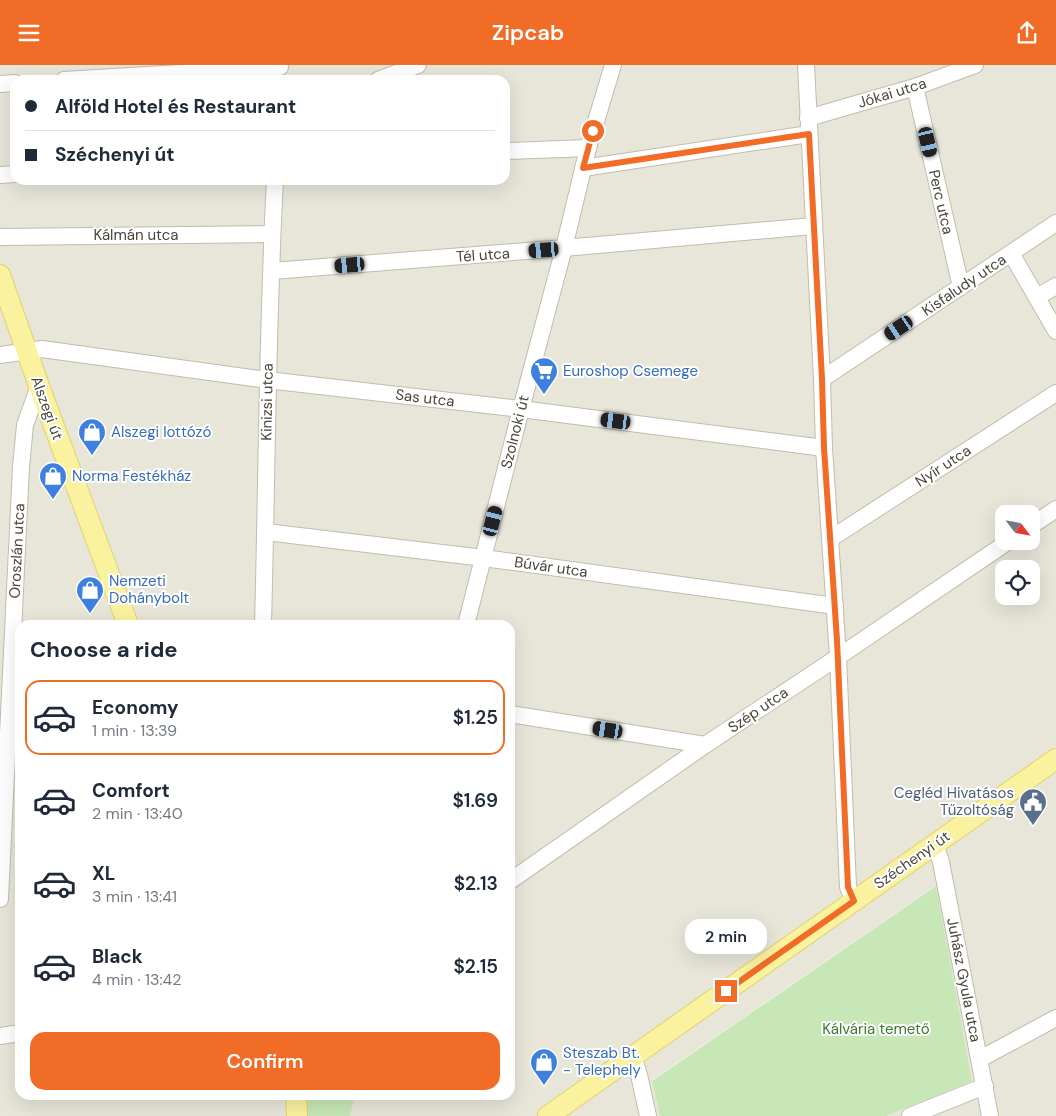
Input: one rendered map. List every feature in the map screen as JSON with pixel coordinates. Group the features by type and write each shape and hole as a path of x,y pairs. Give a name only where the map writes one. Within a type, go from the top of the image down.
{"main road":[{"name":"Alszegi út","path":"0,275 126,620"},
{"name":"Széchenyi út","path":"548,1116 1056,759"}],"street":[{"path":"391,75 418,65"},
{"name":"Szolnoki út","path":"467,620 564,249 588,148 613,65"},
{"path":"806,65 824,448 838,657 848,887 854,901"},
{"name":"Jókai utca","path":"583,168 809,126 975,65"},
{"path":"184,75 280,71"},
{"name":"Perc utca","path":"915,87 961,287"},
{"path":"510,151 588,148"},
{"name":"Kinizsi utca","path":"263,620 267,380 275,185"},
{"name":"Kisfaludy utca","path":"822,379 1056,223"},
{"name":"Tél utca","path":"272,271 564,249 814,226"},
{"name":"Kálmán utca","path":"0,237 272,234"},
{"path":"1011,253 1056,331"},
{"path":"1037,297 1056,286"},
{"name":"Sas utca","path":"0,355 42,349 267,380 521,409 824,448"},
{"name":"Oroszlán utca","path":"0,899 21,467 25,425 39,386"},
{"name":"Nyír utca","path":"830,539 1056,393"},
{"path":"1040,520 1056,509"},
{"name":"Búvár utca","path":"266,532 484,558 835,606"},
{"name":"Szép utca","path":"515,878 705,745 996,550"},
{"path":"515,715 705,745"},
{"name":"Juhász Gyula utca","path":"935,844 941,862 990,1116"},
{"path":"980,1059 1056,1019"},
{"path":"0,1036 15,1034"},
{"path":"633,1056 648,1116"},
{"path":"910,1116 985,1086"}],"shaded area":[{"path":"0,65 1056,65 1056,1116 886,1116 972,1080 935,886 652,1080 660,1116 0,1116"}],"green space":[{"name":"Kálvária temető","path":"936,886 972,1081 886,1116 660,1116 652,1081"},
{"path":"354,1100 350,1116 303,1116 306,1101"}],"place":[{"name":"Euroshop Csemege","path":"544,395"},
{"name":"Alszegi lottózó","path":"92,456"},
{"name":"Norma Festékház","path":"53,500"},
{"name":"Nemzeti Dohánybolt","path":"90,614"},
{"name":"Cegléd Hivatásos Tűzoltóság","path":"1033,826"},
{"name":"Steszab Bt. - Telephely","path":"544,1086"}],"route":[{"path":"593,131 583,168 809,134 824,448 837,640 848,887 854,901 726,991"}]}
